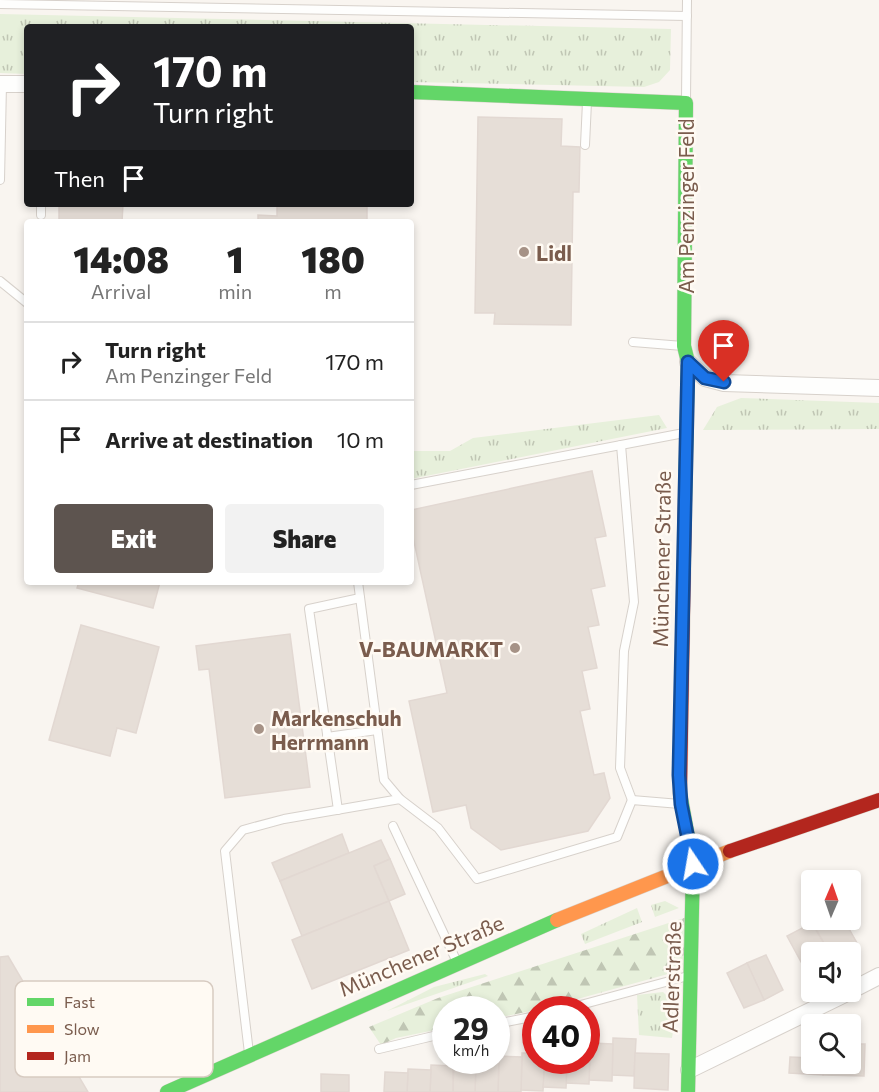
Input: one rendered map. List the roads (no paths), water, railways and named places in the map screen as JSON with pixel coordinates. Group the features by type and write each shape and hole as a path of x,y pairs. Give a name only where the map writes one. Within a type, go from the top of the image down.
{"street":[{"path":"1,84 24,84"},
{"name":"Am Penzinger Feld","path":"414,92 686,103 686,354"},
{"path":"686,354 705,378 724,382 879,388"},
{"name":"Münchener Straße","path":"686,354 681,804 693,864"},
{"name":"Münchener Straße","path":"213,1070 693,864 784,830 879,800"},
{"name":"Adlerstraße","path":"688,1092 693,864"},
{"path":"861,985 879,976"},
{"path":"689,1070 828,1002"},
{"name":"Münchener Straße","path":"167,1092 199,1077"}],"lane":[{"name":"Am Penzinger Feld","path":"686,103 687,0"},
{"path":"0,4 687,16"},
{"path":"0,180 1,84"},
{"path":"585,145 587,98"},
{"path":"41,207 41,215"},
{"path":"0,281 24,301"},
{"path":"633,342 686,354"},
{"path":"414,484 684,433"},
{"path":"358,585 384,780 400,799 438,828 477,879 617,837 632,800 620,768 624,651 634,602 621,446"},
{"path":"338,810 309,609 360,598"},
{"path":"327,737 377,730"},
{"path":"249,1053 225,851 243,830 400,799"},
{"path":"632,800 681,804"},
{"path":"393,826 458,963"},
{"path":"600,1000 691,975"},
{"path":"379,1049 432,1037"}],"place":[{"name":"Lidl","path":"524,252"},
{"name":"V-BAUMARKT","path":"515,648"},
{"name":"Markenschuh Herrmann","path":"259,729"}]}
